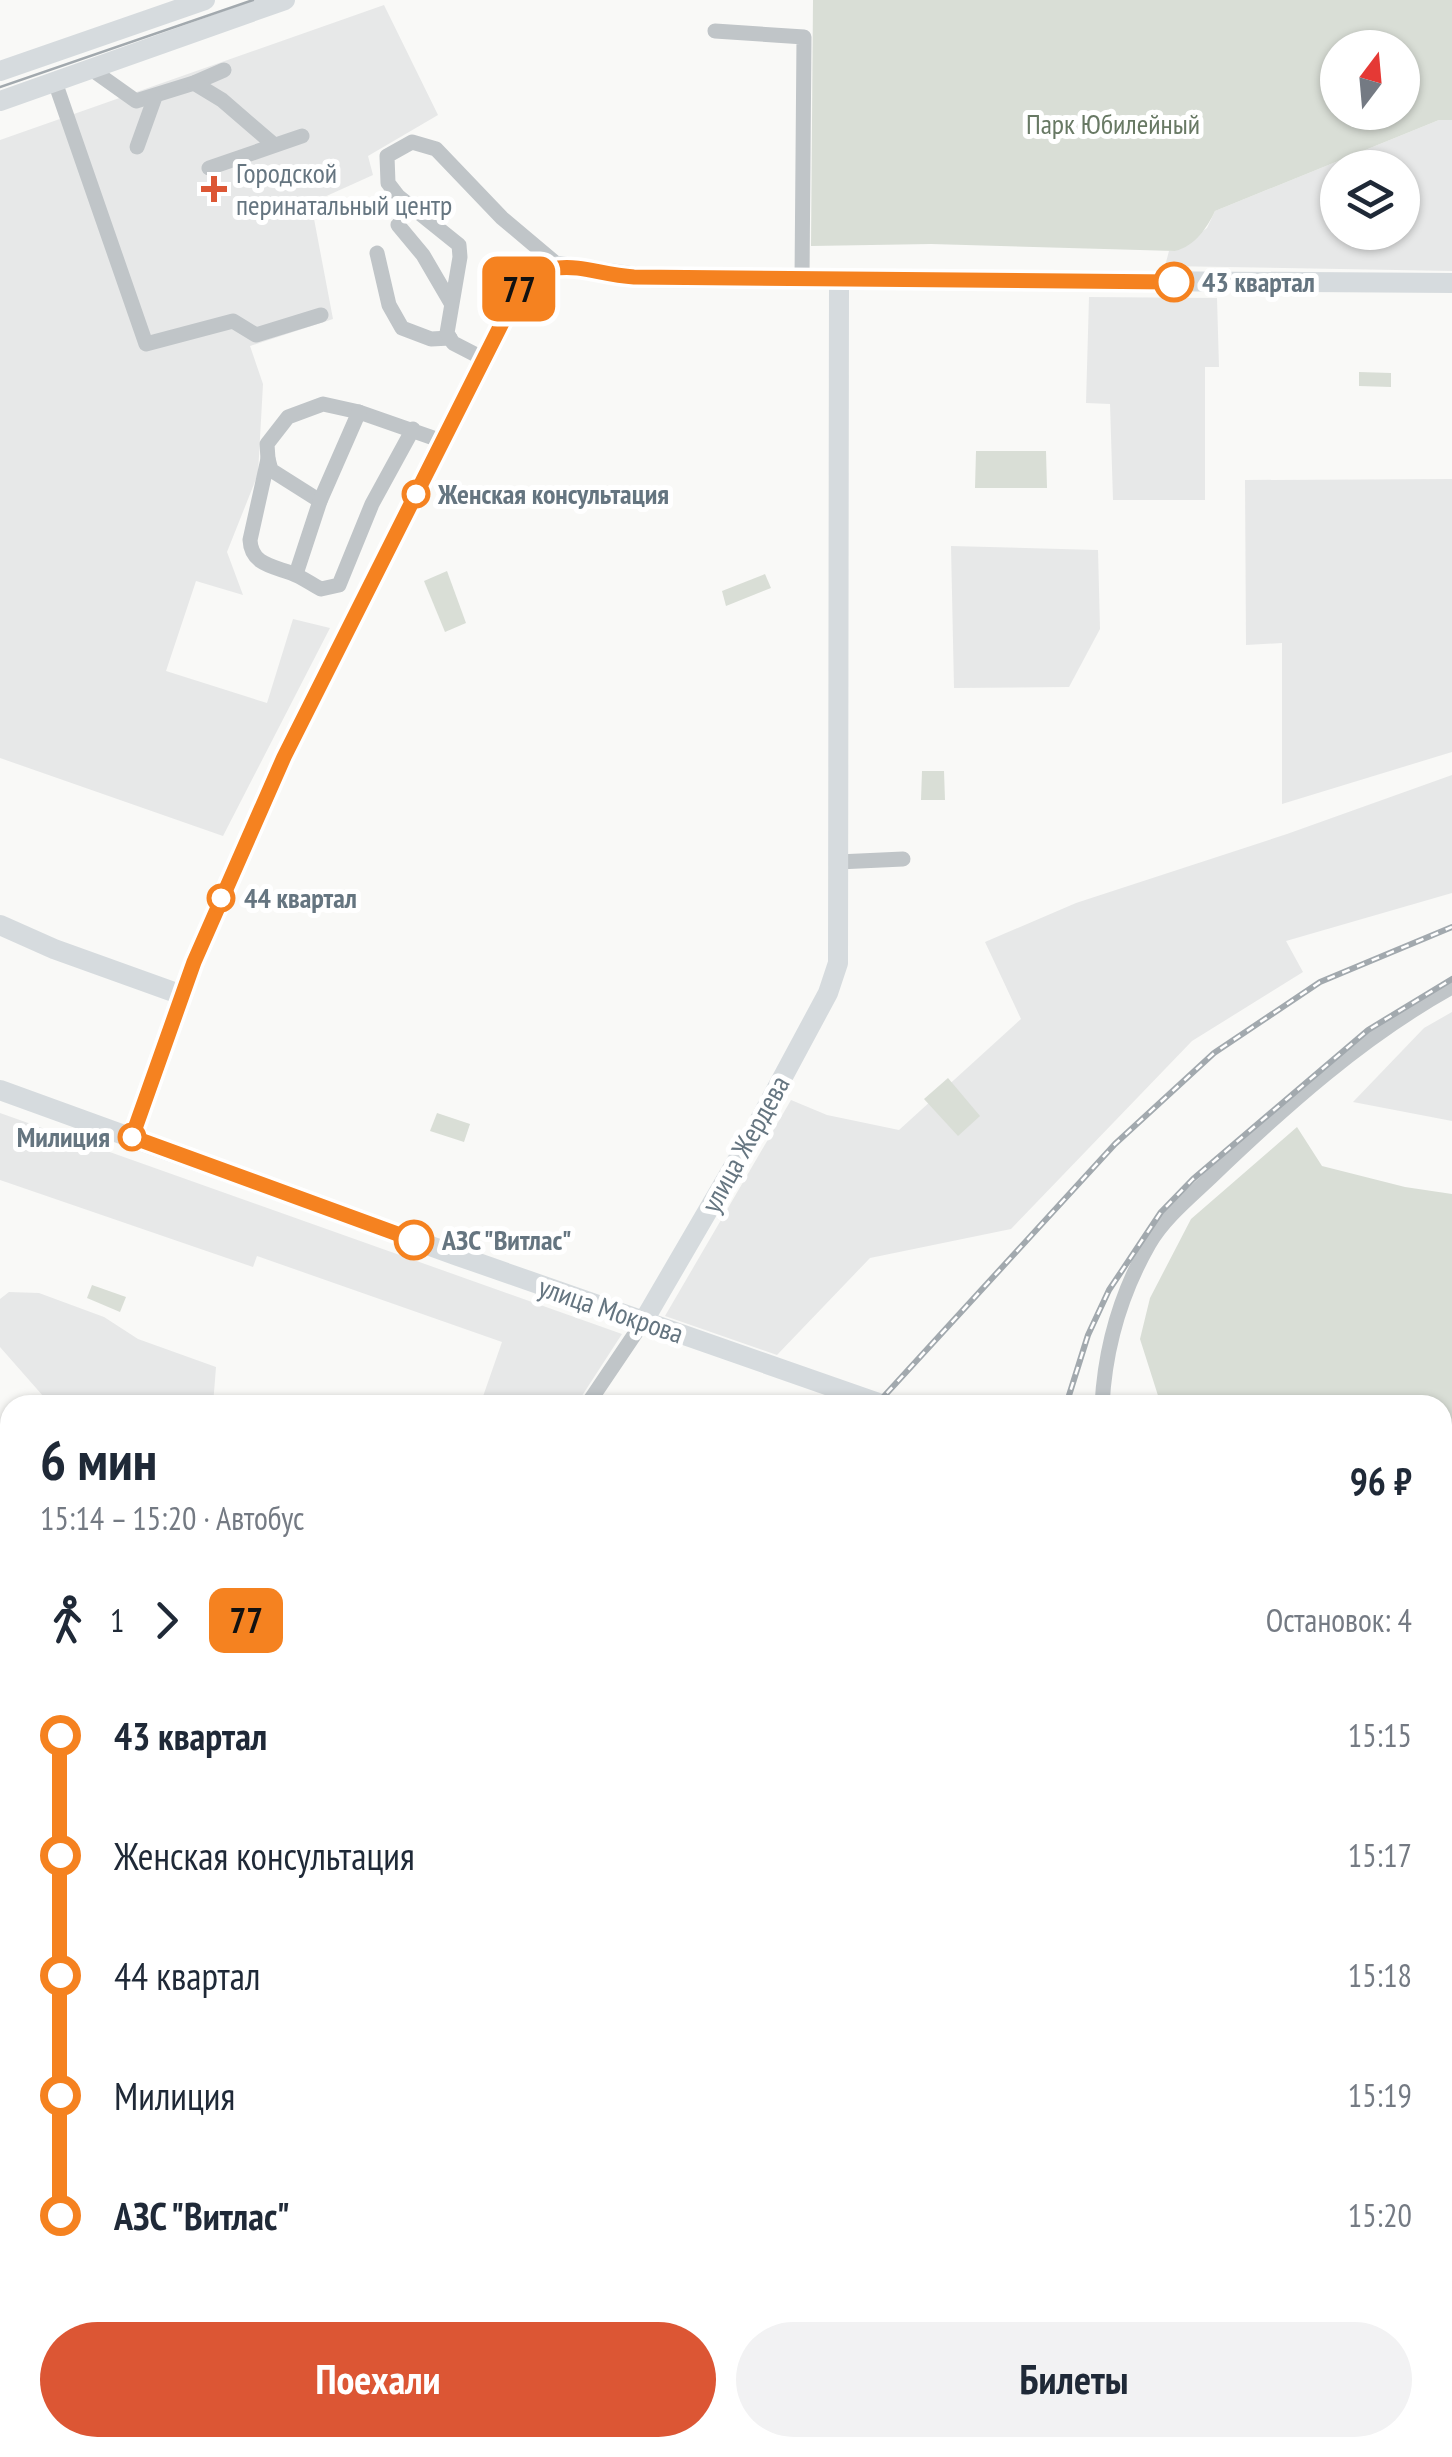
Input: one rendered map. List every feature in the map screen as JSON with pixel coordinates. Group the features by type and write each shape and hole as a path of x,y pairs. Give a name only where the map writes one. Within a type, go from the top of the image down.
{"main road":[{"path":"0,72 205,0"},
{"path":"0,101 285,0"},
{"path":"132,1137 182,994 284,757 519,289 542,269 559,266 634,277 802,280 1452,283"},
{"name":"улица Жердева","path":"643,1322 828,993 838,963 839,280"},
{"path":"0,925 54,949 182,994"},
{"name":"улица Мокрова","path":"0,1090 855,1395"}],"street":[{"path":"715,30 804,37 802,280"},
{"path":"53,53 146,344 233,320 256,336 321,315"},
{"path":"91,69 136,101 194,84 224,70"},
{"path":"194,84 222,100 273,144"},
{"path":"138,146 155,97"},
{"path":"209,168 302,136"},
{"path":"484,358 453,344 446,333 459,245 398,196 388,183 387,156 412,142 436,150 502,218 559,266"},
{"path":"398,225 424,255 451,303"},
{"path":"377,253 390,305 402,328 430,339 450,338"},
{"path":"320,502 271,470 267,444 288,417 323,404 360,412 442,441"},
{"path":"296,574 320,502 360,412"},
{"path":"268,459 250,550 257,560 296,574 321,589 334,589 343,581 372,504 412,429"},
{"path":"838,862 903,859"},
{"path":"1102,1395 1104,1361 1110,1341 1150,1242 1240,1149 1356,1048 1452,987"},
{"name":"улица Жердева","path":"593,1395 643,1322"}],"shaded area":[{"path":"384,5 438,115 368,156 373,175 311,203 333,319 250,346 263,384 258,474 227,552 243,595 196,581 166,671 267,703 293,619 330,628 223,836 0,758 0,140"},
{"path":"1439,120 1452,120 1452,271 1165,266 1169,251 1175,251 1207,228 1215,211 1320,168 1320,250 1420,250 1420,150 1365,150"},
{"path":"1089,297 1217,298 1219,367 1205,367 1205,500 1113,500 1110,404 1086,403"},
{"path":"1452,479 1452,752 1282,804 1282,643 1246,645 1245,480"},
{"path":"951,546 1098,550 1100,629 1069,687 954,688"},
{"path":"1452,775 1452,893 1286,941 1303,972 1192,1041 1011,1229 870,1258 777,1355 665,1316 791,1100 827,1115 899,1130 1021,1019 985,942 1076,903"},
{"path":"1452,1012 1452,1121 1353,1102 1424,1028"},
{"path":"0,1113 622,1334 582,1395 483,1395 502,1342 257,1256 253,1267 0,1180"},
{"path":"9,1292 39,1293 104,1317 138,1339 216,1367 214,1395 42,1395 0,1347 0,1299"}],"green space":[{"name":"Парк Юбилейный","path":"813,0 1452,0 1452,120 1439,120 1420,128 1420,30 1320,30 1320,130 1414,130 1365,150 1320,150 1320,168 1215,211 1200,236 1182,249 811,246"},
{"path":"1359,372 1391,373 1391,387 1359,386"},
{"path":"976,451 1046,451 1047,488 975,488"},
{"path":"447,571 466,623 445,632 424,581"},
{"path":"765,574 771,588 726,606 722,591"},
{"path":"922,771 944,771 945,800 921,800"},
{"path":"948,1078 980,1116 958,1136 924,1099"},
{"path":"437,1113 470,1124 464,1142 430,1131"},
{"path":"1297,1127 1322,1166 1405,1187 1452,1194 1452,1395 1158,1395 1140,1339 1150,1298 1191,1219"},
{"path":"92,1285 126,1297 120,1312 87,1298"}],"tram line":[{"path":"0,87 253,0"}],"railway":[{"path":"885,1395 1115,1144 1214,1053 1320,982 1452,927"},
{"path":"1069,1395 1088,1335 1109,1290 1161,1212 1193,1179 1368,1030 1452,979"}],"bus line":[{"name":"77","path":"414,1240 132,1137 194,962 284,757 519,289 542,269 559,266 634,277 1174,282"}],"place":[{"name":"Городской перинатальный центр","path":"214,189"},
{"name":"43 квартал","path":"1174,282"},
{"name":"Женская консультация","path":"416,494"},
{"name":"44 квартал","path":"221,898"},
{"name":"Милиция","path":"132,1137"},
{"name":"АЗС \"Витлас\"","path":"414,1240"}]}
